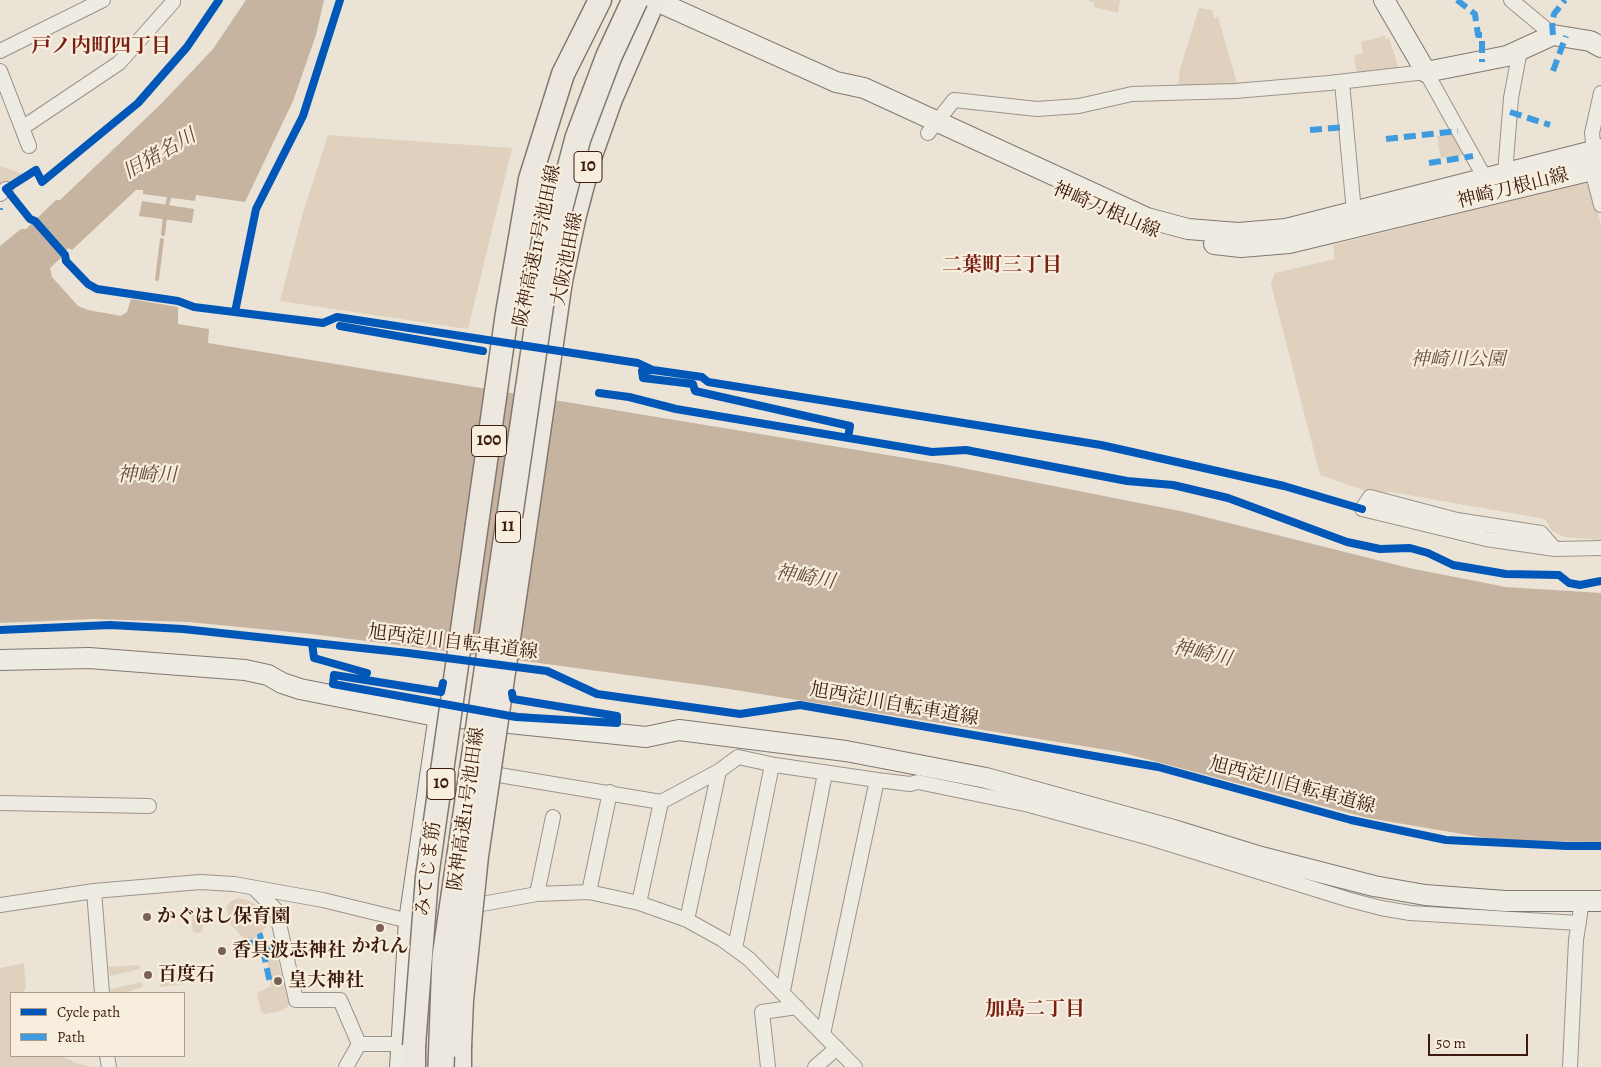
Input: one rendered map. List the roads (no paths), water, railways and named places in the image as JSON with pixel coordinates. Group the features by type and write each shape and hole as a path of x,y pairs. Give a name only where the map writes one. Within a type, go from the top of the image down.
{"highway":[{"name":"阪神高速11号池田線","path":"413,1056 432,939 528,276 538,225 562,136 591,58 616,0"},
{"name":"阪神高速11号池田線","path":"440,1067 445,957 545,275 555,226 578,138 609,56 635,0"}],"main road":[{"name":"100","path":"477,524 507,313 530,179 563,74 600,0"},
{"name":"大阪池田線","path":"464,1060 462,1000 477,856 562,281 591,155 615,90 654,0"},
{"name":"みてじま筋","path":"413,1056 427,878 477,524"}],"street":[{"path":"0,51 103,0"},
{"path":"22,128 119,63 173,2 172,0"},
{"name":"神崎刀根山線","path":"654,0 836,82 864,88 933,128 1144,231 1186,242 1241,247 1289,243 1597,160"},
{"path":"1384,0 1485,178"},
{"path":"1511,0 1554,35"},
{"path":"933,128 954,100 1037,109 1079,106 1132,94 1235,91 1342,82 1426,72 1482,62 1520,50 1554,35 1599,43"},
{"path":"1505,173 1511,98 1520,50"},
{"path":"0,71 30,146"},
{"path":"1342,82 1354,212"},
{"path":"1601,93 1592,133 1597,160 1601,205"},
{"name":"神崎刀根山線","path":"933,128 1147,218 1188,229 1238,233 1286,229 1505,173 1597,160"},
{"path":"1362,509 1486,539 1555,549 1601,548"},
{"path":"0,660 89,658 257,672 300,689 439,716 505,724 588,729 646,737 679,730 846,752 986,778 1177,831 1261,857 1374,886 1425,895 1505,900 1591,901 1579,923 1570,1067"},
{"path":"413,1056 409,921 439,716"},
{"path":"464,1060 474,959 505,724"},
{"path":"499,775 610,792 660,802 719,772 738,758 772,765 877,780 910,784 918,782 1029,805 1150,838 1350,900 1382,908 1448,916 1579,923"},
{"path":"735,948 772,765"},
{"path":"687,920 719,772"},
{"path":"782,991 825,773"},
{"path":"823,1034 877,780"},
{"path":"589,892 610,792"},
{"path":"640,903 660,802"},
{"path":"0,803 149,806"},
{"path":"537,894 553,817"},
{"path":"0,905 94,891 200,882 254,888 323,900 409,921 482,904 537,894 589,892 640,903 687,920 735,948 782,991 855,1067"},
{"path":"254,888 276,910 296,1000 340,1000 359,1044"},
{"path":"94,891 102,992"},
{"path":"768,1067 762,1012 797,1007"},
{"path":"359,1044 413,1056"},
{"path":"346,1067 359,1044"},
{"path":"815,1067 837,1048"},
{"path":"400,1067 413,1056"}],"water":[{"name":"神崎川","path":"246,0 324,0 316,35 293,101 245,202 196,195 195,201 143,194 143,190 136,190 72,250 69,248 65,251 66,253 50,268 52,277 78,306 88,310 121,316 127,312 131,299 178,307 178,324 209,329 208,343 942,464 1185,512 1409,568 1506,587 1601,593 1601,842 1504,841 1368,818 1120,752 723,688 311,634 189,622 94,619 0,623 0,246 21,229 26,229 56,200 60,200 161,104 213,49"},
{"path":"142,201 194,209 192,223 139,216"}],"waterway":[{"path":"166,209 170,195"},
{"path":"163,234 165,216"},
{"path":"157,279 162,240"}],"place":[{"name":"かぐはし保育園","path":"147,917"},
{"name":"かれん","path":"380,928"},
{"name":"香具波志神社","path":"222,951"},
{"name":"百度石","path":"148,975"},
{"name":"皇大神社","path":"278,981"}],"district":[{"name":"戸ノ内町四丁目","path":"101,47"},
{"name":"二葉町三丁目","path":"1002,266"},
{"name":"加島二丁目","path":"1035,1010"}],"water label":[{"name":"旧猪名川","path":"160,155"}],"park label":[{"name":"神崎川公園","path":"1458,360"}]}
